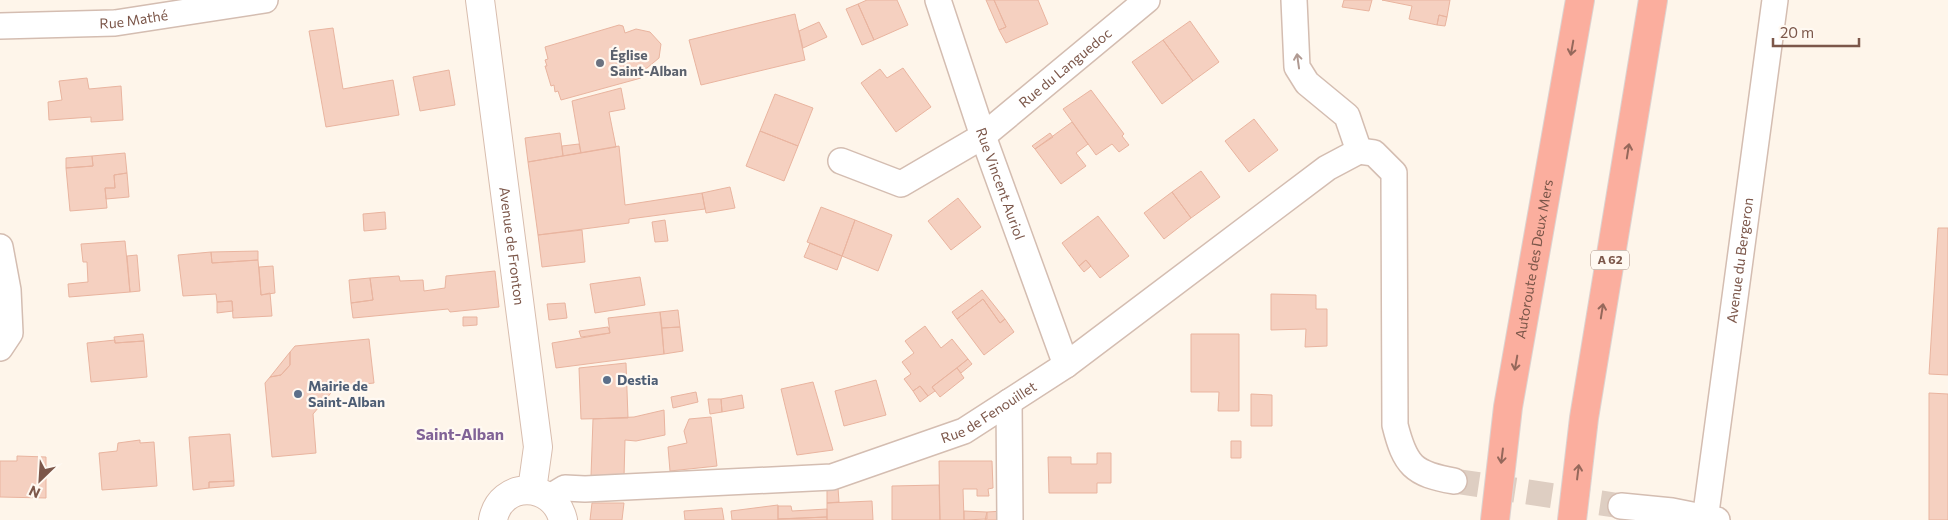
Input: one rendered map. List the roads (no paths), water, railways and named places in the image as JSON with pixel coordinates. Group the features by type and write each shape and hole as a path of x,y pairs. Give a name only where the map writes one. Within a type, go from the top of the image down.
{"highway":[{"name":"Autoroute des Deux Mers","path":"1495,520 1508,407 1580,0"},
{"name":"A 62","path":"1572,520 1584,418 1653,0"}],"main road":[{"name":"Avenue de Fronton","path":"480,0 538,447 548,502"},
{"path":"493,520 494,513 501,502 515,492 548,502"}],"street":[{"name":"Rue Mathé","path":"0,26 115,23 265,0"},
{"name":"Rue Vincent Auriol","path":"938,0 983,136 1066,365"},
{"name":"Rue du Languedoc","path":"841,161 901,184 983,136 1147,0"},
{"path":"1294,0 1297,67 1307,82 1347,116 1359,152 1374,153 1394,173 1395,425 1401,450 1416,470 1432,478 1454,481"},
{"name":"Avenue du Bergeron","path":"1709,519 1775,0"},
{"name":"Rue de Fenouillet","path":"548,502 565,488 585,489 832,477 964,431 1066,365 1327,168 1359,152"},
{"path":"0,247 8,290 10,332 0,348"},
{"path":"1009,402 1010,520"},
{"path":"1621,506 1672,511 1709,519"}],"tunnel":[{"path":"1454,481 1621,506"}],"place":[{"name":"Église Saint-Alban","path":"600,63"},
{"name":"Destia","path":"607,380"},
{"name":"Mairie de Saint-Alban","path":"298,394"}],"district":[{"name":"Saint-Alban","path":"460,434"}]}
